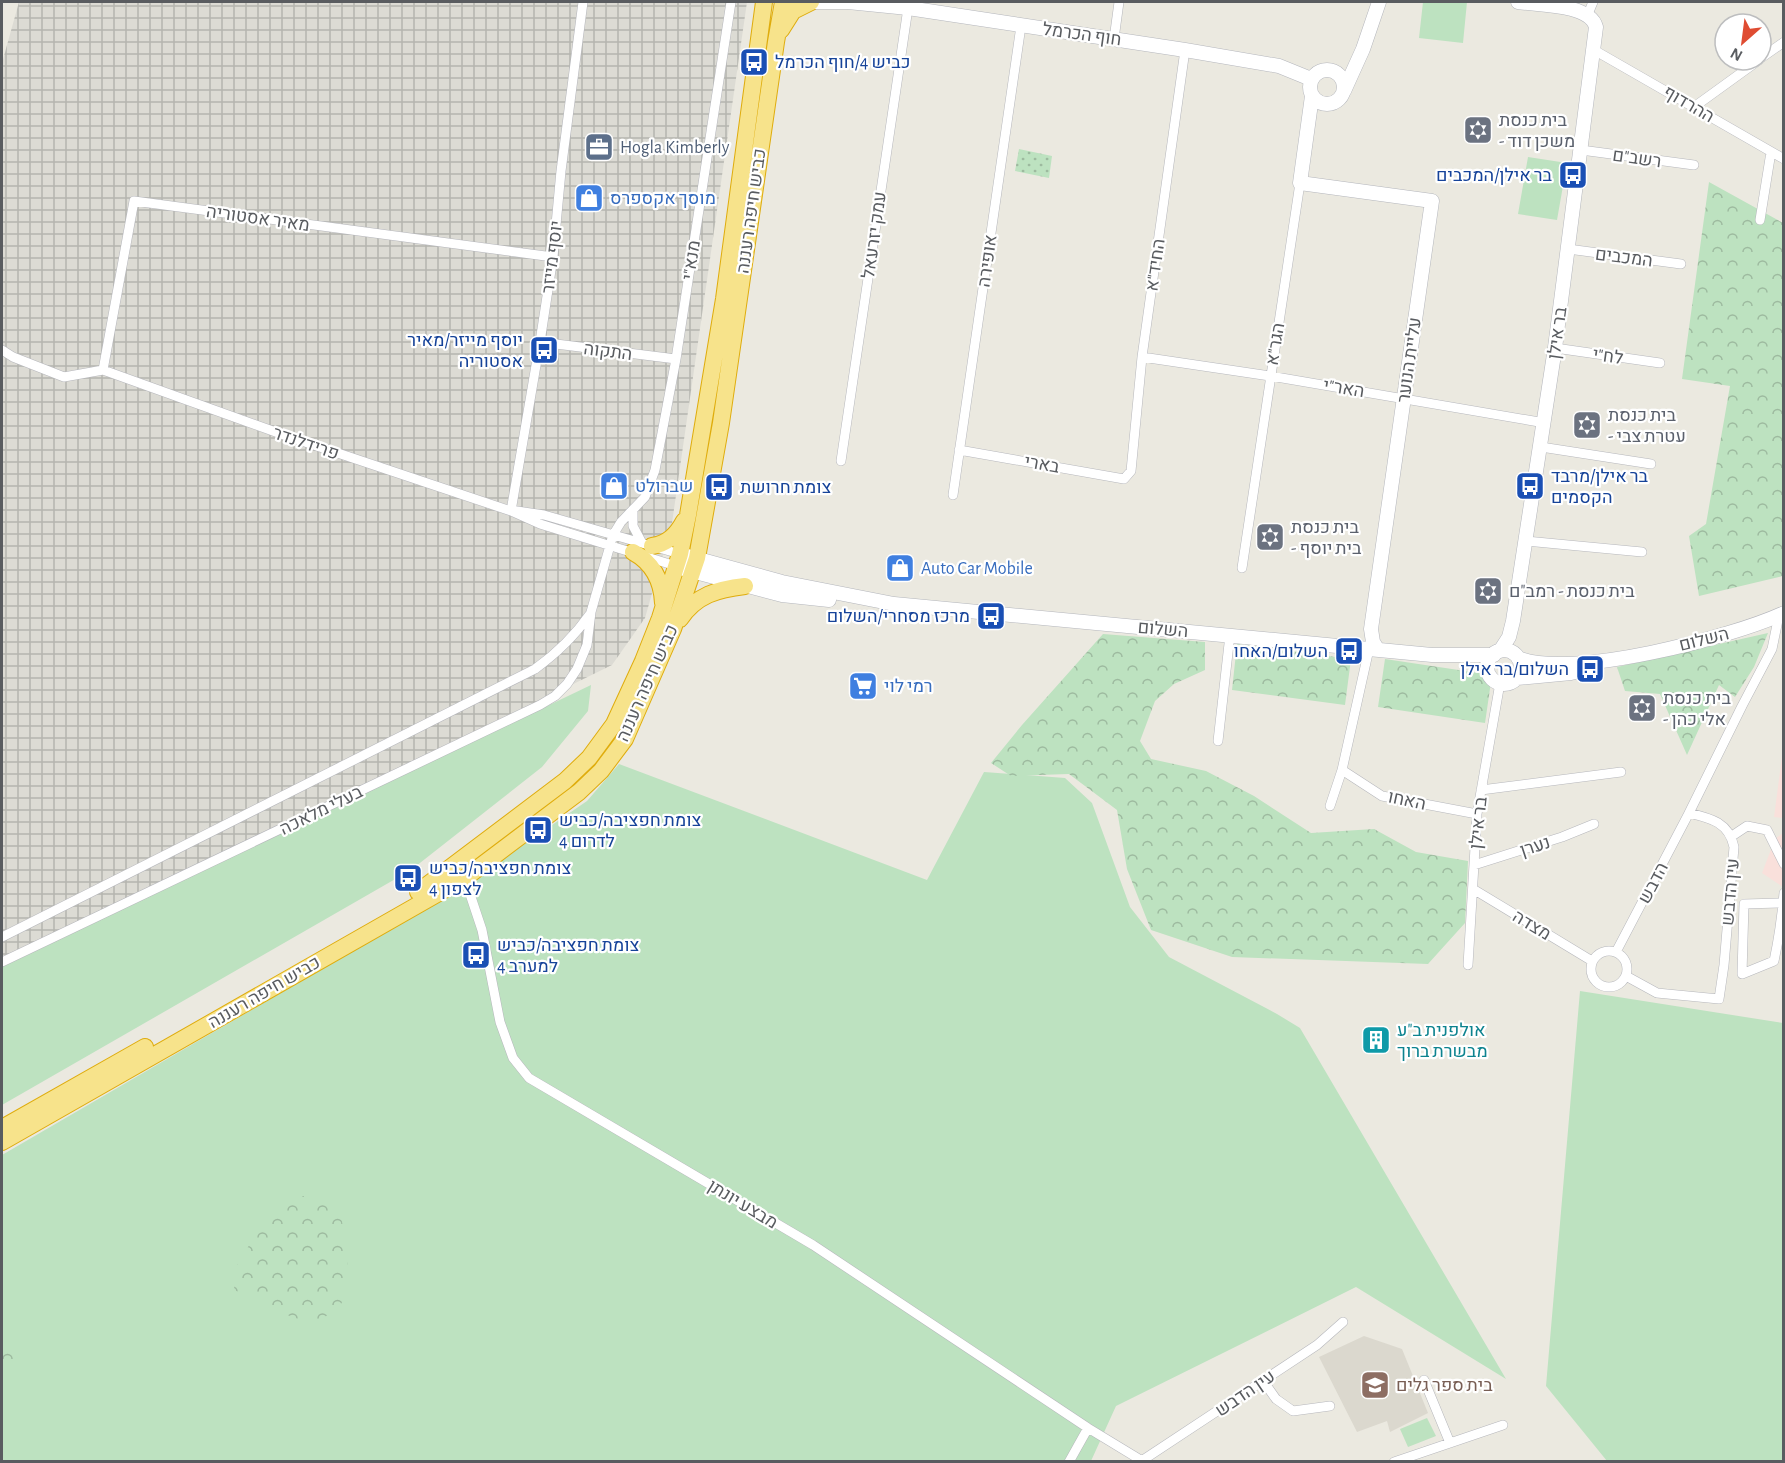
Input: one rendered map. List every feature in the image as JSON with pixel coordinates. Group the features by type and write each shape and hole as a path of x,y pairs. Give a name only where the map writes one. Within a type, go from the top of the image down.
{"highway":[{"name":"כביש חיפה רעננה","path":"2,1128 422,890 461,871 589,758 614,724 643,661 663,609 678,560 688,515 724,299 764,2"},
{"name":"כביש חיפה רעננה","path":"2,1142 461,871 579,792 601,771 625,739 673,629 695,565 721,423 783,2"},
{"path":"776,42 786,20 793,11 808,2"},
{"path":"663,609 659,579 646,559 642,547 659,545 673,536 688,515"},
{"path":"673,629 684,612 698,599 727,588 746,586"}],"street":[{"name":"יוסף מייזר","path":"512,511 553,257 561,171 583,2"},
{"name":"מנא\"י","path":"612,540 621,522 645,497 655,470 676,359 731,2"},
{"name":"חוף הכרמל","path":"808,2 910,5 1021,26 1279,66 1311,79"},
{"path":"1114,39 1119,2"},
{"path":"1309,120 1339,99 1344,91 1363,49 1379,2"},
{"path":"1518,2 1578,10 1591,8"},
{"name":"עמק יזרעאל","path":"841,461 910,5"},
{"name":"בר אילן","path":"1497,653 1509,637 1513,621 1545,423 1594,50 1596,27 1591,8"},
{"name":"אופירה","path":"953,495 1021,26"},
{"path":"1336,72 1347,65 1363,49"},
{"name":"החיד\"א","path":"1124,479 1131,471 1143,357 1185,50"},
{"name":"ההרדוף","path":"1594,50 1784,159"},
{"path":"1330,104 1320,103 1312,96 1309,88 1314,74 1325,69 1336,72 1343,80 1344,91"},
{"path":"1694,107 1742,72"},
{"name":"הגר\"א","path":"1242,568 1312,96"},
{"name":"רשב\"ם","path":"1581,150 1694,165"},
{"path":"1760,220 1771,152"},
{"name":"עליית הנוער","path":"1300,183 1432,201 1371,629 1373,649"},
{"name":"מאיר אסטוריה","path":"103,370 134,201 553,257"},
{"name":"המכבים","path":"1568,249 1681,264"},
{"name":"התקוה","path":"540,342 676,359"},
{"name":"לח\"י","path":"1555,348 1660,363"},
{"path":"2,350 13,357 64,377 103,370"},
{"name":"האר\"י","path":"1143,357 1270,376 1545,423"},
{"name":"פרידלנדר","path":"103,370 284,435 512,511 544,515 612,540 642,547 695,565"},
{"path":"1541,447 1651,464"},
{"name":"בארי","path":"959,450 1124,479"},
{"path":"633,511 635,533 642,547"},
{"name":"בעלי מלאכה","path":"2,962 540,705 561,690 577,669 587,645 591,612 612,540"},
{"path":"1526,541 1642,552"},
{"name":"פרידלנדר","path":"642,547 678,560"},
{"name":"השלום","path":"695,565 746,586 782,595 1432,655 1472,664 1489,673"},
{"name":"השלום","path":"695,565 894,604"},
{"name":"בעלי מלאכה","path":"2,937 535,669 557,654 575,635 591,612"},
{"path":"1689,813 1772,649 1781,614"},
{"name":"השלום","path":"1516,678 1571,674 1623,658 1716,637 1781,614"},
{"path":"1218,741 1230,635"},
{"path":"1330,806 1342,770 1373,649"},
{"path":"1512,652 1518,658 1521,666 1516,678 1510,682 1500,683 1491,677 1488,662 1497,653 1512,652"},
{"name":"השלום","path":"1432,655 1497,653"},
{"name":"השלום","path":"1518,658 1534,663 1550,664 1623,658"},
{"name":"בר אילן","path":"1468,965 1478,814 1500,683"},
{"name":"האחו","path":"1342,770 1382,796 1478,814"},
{"path":"1481,790 1621,772"},
{"name":"עין הדבש","path":"1626,976 1657,993 1719,999 1734,847 1732,836 1724,826 1708,818 1689,813"},
{"name":"הדבש","path":"1616,952 1689,813"},
{"name":"נערן","path":"1474,865 1563,837 1594,824"},
{"path":"1732,836 1747,826 1767,830 1784,864"},
{"name":"מבצע יונתן","path":"461,871 482,930 500,1022 513,1058 529,1078 813,1245 1088,1428 1143,1461"},
{"name":"מצדה","path":"1473,889 1592,961"},
{"path":"1783,903 1744,904 1742,974 1774,961 1780,932 1783,903 1784,893"},
{"path":"1616,952 1627,964 1626,976 1619,985 1602,986 1593,978 1592,961 1600,953 1616,952"},
{"name":"עין הדבש","path":"1143,1461 1317,1345 1342,1322"},
{"path":"1424,1380 1450,1443"},
{"path":"1263,1382 1276,1399 1293,1411 1330,1406"},
{"path":"1394,1461 1503,1425"},
{"path":"1069,1461 1088,1428"}],"shaded area":[{"path":"19,2 747,2 672,523 645,618 612,665 2,964 2,63"},
{"path":"1783,749 1784,818 1774,817"},
{"path":"1783,833 1783,887 1762,873 1775,839"},
{"name":"בית ספר גלים","path":"1364,1336 1402,1349 1428,1413 1390,1432 1387,1421 1357,1432 1319,1357"}],"green space":[{"path":"1423,2 1467,2 1463,43 1419,38"},
{"path":"1019,149 1052,156 1049,178 1015,171"},
{"path":"1528,157 1567,163 1557,220 1518,214"},
{"path":"1709,182 1783,223 1783,576 1699,596 1689,536 1706,524 1730,386 1682,379"},
{"path":"1768,633 1754,667 1735,697 1719,685 1687,755 1660,694 1625,691 1617,667"},
{"path":"1103,634 1205,642 1205,670 1174,684 1155,701 1140,741 1151,759 1206,771 1254,796 1311,833 1374,829 1416,852 1468,861 1465,923 1428,964 1232,957 1151,930 1127,869 1117,810 1069,774 1011,776 991,763"},
{"path":"1237,644 1351,659 1345,705 1232,690"},
{"path":"1385,659 1492,675 1485,723 1378,707"},
{"path":"591,685 588,711 542,767 411,870 2,1105 2,967"},
{"path":"619,764 927,880 984,772 1065,778 1092,803 1130,907 1169,957 1300,1028 1506,1379 1356,1287 1116,1406 1091,1461 2,1461 2,1155 456,891 587,801"},
{"path":"1580,991 1783,1023 1783,1461 1607,1461 1546,1386"},
{"path":"304,1196 332,1203 339,1211 345,1236 348,1266 346,1292 341,1304 328,1315 317,1320 306,1321 282,1313 234,1290 236,1267 251,1242 288,1199"},
{"path":"2,1330 17,1356 8,1374 2,1377"},
{"path":"1427,1418 1436,1436 1408,1447 1400,1429"}],"place":[{"name":"כביש 4/חוף הכרמל","path":"754,62"},
{"name":"בית כנסת - משכן דוד","path":"1478,130"},
{"name":"Hogla Kimberly","path":"599,147"},
{"name":"בר אילן/המכבים","path":"1573,175"},
{"name":"מוסך אקספרס","path":"589,198"},
{"name":"יוסף מייזר/מאיר אסטוריה","path":"544,350"},
{"name":"בית כנסת - עטרת צבי","path":"1587,425"},
{"name":"שברולט","path":"614,486"},
{"name":"בר אילן/מרבד הקסמים","path":"1530,486"},
{"name":"צומת חרושת","path":"719,487"},
{"name":"בית כנסת - בית יוסף","path":"1270,537"},
{"name":"Auto Car Mobile","path":"900,568"},
{"name":"בית כנסת - רמב\"ם","path":"1488,591"},
{"name":"מרכז מסחרי/השלום","path":"991,616"},
{"name":"השלום/האחו","path":"1349,651"},
{"name":"השלום/בר אילן","path":"1590,669"},
{"name":"רמי לוי","path":"863,686"},
{"name":"בית כנסת - אלי כהן","path":"1642,708"},
{"name":"צומת חפציבה/כביש 4 לדרום","path":"538,830"},
{"name":"צומת חפציבה/כביש 4 לצפון","path":"408,878"},
{"name":"צומת חפציבה/כביש 4 למערב","path":"476,955"},
{"name":"אולפנית ב\"ע מבשרת ברוך","path":"1376,1040"},
{"name":"בית ספר גלים","path":"1375,1385"}]}
